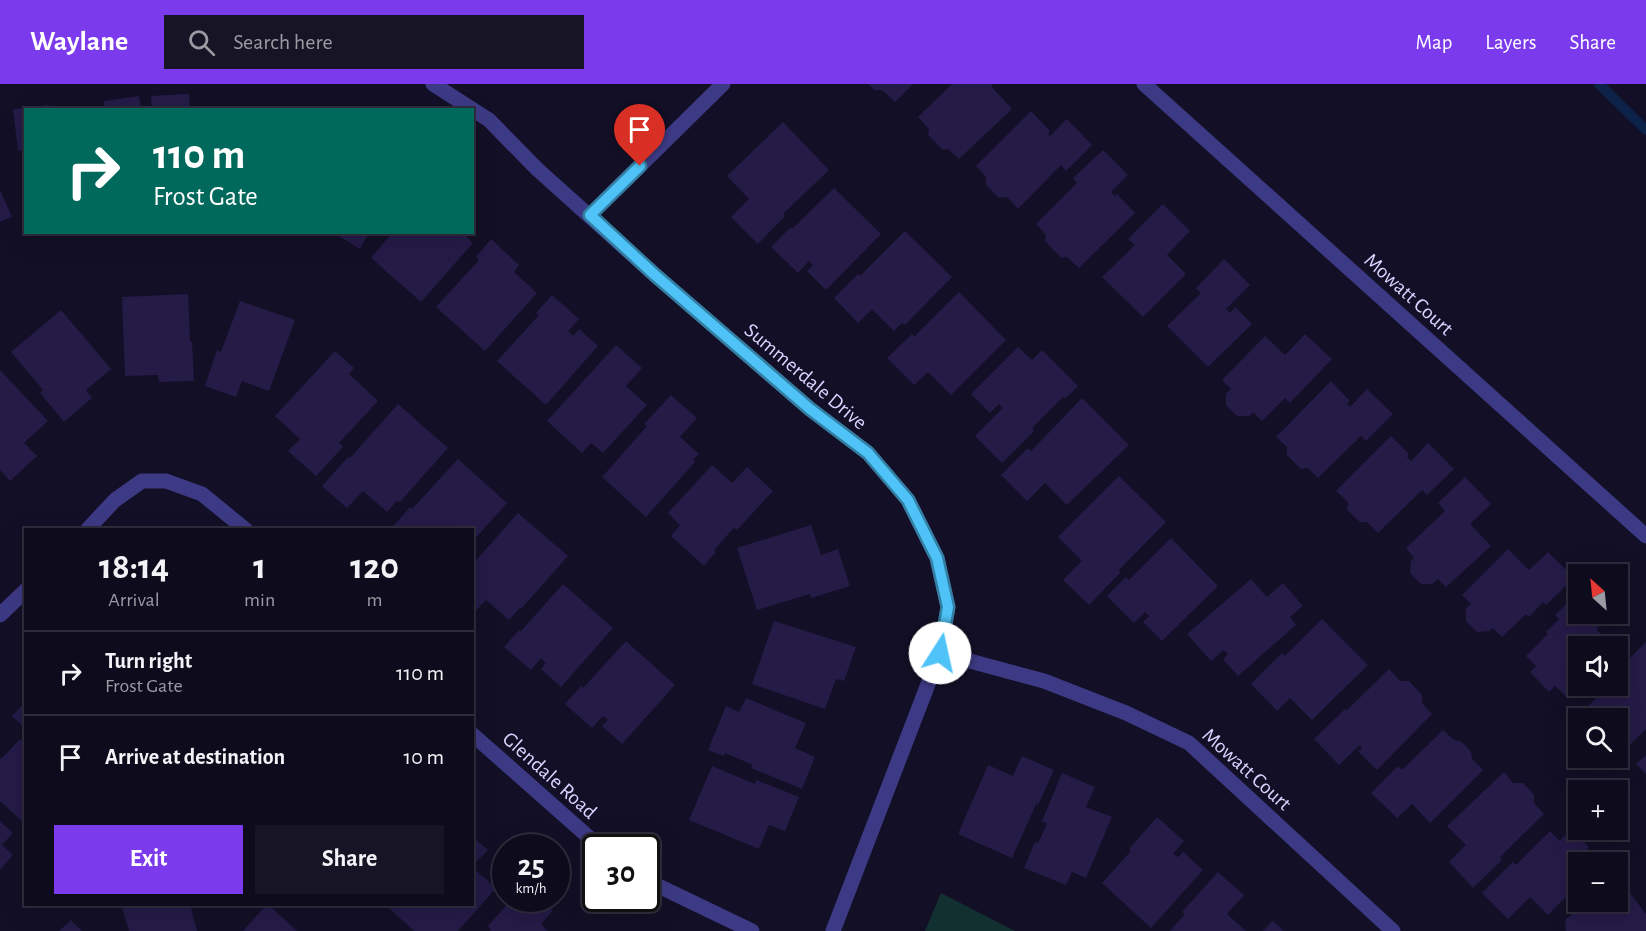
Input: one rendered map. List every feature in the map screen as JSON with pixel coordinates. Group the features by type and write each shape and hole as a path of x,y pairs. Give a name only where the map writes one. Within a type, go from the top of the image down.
{"street":[{"name":"Summerdale Drive","path":"433,84 470,108"},
{"path":"590,215 723,84"},
{"name":"Mowatt Court","path":"1144,84 1646,536"},
{"name":"Summerdale Drive","path":"474,110 489,120 537,169 655,275 810,409 868,453 908,500 937,558 948,607 940,653 833,931"},
{"path":"89,528 115,500 142,481 166,481 202,494 244,528"},
{"path":"0,615 24,592"},
{"name":"Mowatt Court","path":"940,653 1044,681 1126,713 1189,743 1394,931"},
{"name":"Glendale Road","path":"474,736 585,834"},
{"path":"660,887 752,931"}],"green space":[{"path":"941,893 1015,931 925,931"}],"building":[{"path":"869,84 913,84 895,102 882,90 874,90"},
{"path":"952,84 993,84 991,86 1012,109 959,159 948,149 943,150 928,135 929,129 918,117"},
{"path":"189,94 190,108 152,108 151,96"},
{"path":"139,96 141,108 105,108 104,101"},
{"path":"49,105 50,108 26,108"},
{"path":"24,108 24,150 18,151 13,109"},
{"path":"1031,111 1050,131 1048,134 1050,136 1067,119 1092,145 1066,171 1061,165 1018,209 1007,197 999,198 986,185 986,177 976,166"},
{"path":"783,122 829,170 783,214 785,216 758,244 731,217 749,199 727,176"},
{"path":"1103,150 1128,175 1111,192 1115,196 1117,194 1135,213 1079,268 1067,257 1061,258 1045,241 1046,235 1036,224 1077,183 1073,178"},
{"path":"834,188 881,234 826,290 807,271 813,265 809,261 798,273 771,247"},
{"path":"0,190 12,217 0,222"},
{"path":"1163,204 1190,231 1167,255 1186,274 1143,317 1102,277 1135,245 1128,239"},
{"path":"905,231 952,277 905,325 902,323 894,331 872,309 858,323 834,298 858,274 860,276"},
{"path":"335,234 368,234 360,249"},
{"path":"391,234 463,234 473,243 421,302 371,258"},
{"path":"491,239 519,265 514,272 537,293 485,351 436,307 479,260 476,257"},
{"path":"1224,259 1250,285 1226,309 1230,313 1235,307 1252,324 1208,367 1167,326 1201,293 1196,288"},
{"path":"959,292 1006,340 951,395 928,372 914,385 887,358 912,334 914,337"},
{"path":"188,294 194,381 159,382 158,375 125,376 122,297"},
{"path":"552,295 579,319 568,331 573,336 579,329 598,346 546,405 497,361 539,315 536,313"},
{"path":"240,301 295,320 269,391 242,381 236,397 205,386 217,350 221,352"},
{"path":"61,310 111,369 86,390 92,398 64,422 40,393 43,390 11,352"},
{"path":"1305,334 1332,359 1290,403 1285,398 1262,421 1253,412 1249,416 1237,416 1226,405 1226,394 1231,389 1222,380 1265,336 1285,355"},
{"path":"616,345 642,368 626,386 647,405 603,453 591,443 582,453 547,421"},
{"path":"1018,347 1032,360 1042,350 1078,386 1065,399 1063,397 1032,428 1034,431 1002,463 975,436 1003,408 999,404 990,413 971,394"},
{"path":"335,351 354,368 349,374 378,401 339,443 343,447 316,476 288,451 300,439 275,416"},
{"path":"0,370 48,421 24,443 37,456 10,481 0,470"},
{"path":"1331,381 1350,401 1347,403 1350,407 1367,389 1393,414 1366,441 1361,436 1318,478 1308,468 1301,469 1287,455 1287,447 1276,437"},
{"path":"671,395 697,418 680,437 699,454 693,460 695,462 646,517 602,477 647,426 644,424"},
{"path":"1082,398 1129,445 1067,505 1045,483 1027,501 1001,475 1028,448 1031,451"},
{"path":"398,404 448,448 400,502 397,501 387,512 363,491 347,508 322,486"},
{"path":"1391,436 1409,454 1407,457 1411,461 1428,443 1454,469 1427,495 1422,490 1378,533 1367,522 1360,522 1347,510 1348,502 1336,491"},
{"path":"458,459 507,503 474,540 474,528 392,528 410,507 412,509"},
{"path":"712,465 732,483 747,467 773,491 737,530 734,528 714,550 716,552 704,566 671,536 680,525 668,513"},
{"path":"1119,476 1166,522 1119,570 1121,572 1089,605 1063,580 1082,561 1058,537"},
{"path":"1465,477 1491,504 1470,524 1491,546 1446,587 1438,579 1432,584 1421,584 1410,573 1411,561 1414,558 1406,548 1445,511 1438,503"},
{"path":"518,513 568,556 509,620 486,600 474,613 474,563"},
{"path":"811,525 821,555 838,549 850,586 811,598 810,594 757,610 737,548"},
{"path":"1171,538 1218,586 1162,641 1143,622 1149,616 1145,612 1134,623 1107,596 1126,577 1129,580"},
{"path":"1508,549 1529,570 1548,552 1568,572 1568,584 1546,605 1543,602 1529,617 1526,614 1502,637 1493,628 1489,631 1477,632 1466,621 1466,608 1471,604 1462,595"},
{"path":"1251,579 1267,597 1283,583 1303,606 1290,617 1296,625 1238,676 1223,659 1228,654 1224,650 1211,661 1187,634"},
{"path":"563,584 613,628 561,687 541,669 546,663 541,658 531,670 504,647"},
{"path":"1568,603 1568,624 1601,624 1596,629 1603,636 1568,636 1567,697 1555,686 1549,692 1530,672 1536,666 1526,656 1559,619 1555,615"},
{"path":"1322,619 1368,665 1312,720 1290,698 1277,711 1251,684 1282,653 1285,656"},
{"path":"774,621 856,647 844,681 836,679 825,709 752,684"},
{"path":"626,641 675,685 622,744 602,726 608,720 603,716 592,728 565,704 581,686 583,688"},
{"path":"1646,642 1646,729 1629,746 1628,708 1590,708 1588,706 1598,696 1628,696 1628,660"},
{"path":"1389,669 1400,681 1409,681 1422,695 1422,703 1432,714 1377,770 1358,751 1362,748 1360,745 1339,765 1314,739"},
{"path":"746,698 806,723 795,748 815,757 802,789 751,768 753,765 725,753 724,756 708,750 726,706 739,712"},
{"path":"24,703 24,727 12,716"},
{"path":"1443,730 1454,740 1461,741 1471,752 1472,759 1483,770 1430,823 1412,804 1397,818 1371,793 1398,766 1402,770"},
{"path":"20,739 24,742 24,823 0,801 1,759"},
{"path":"1646,755 1646,774 1636,764"},
{"path":"1022,756 1054,770 1012,858 958,834 988,765 1013,776"},
{"path":"712,766 755,784 756,780 799,797 785,831 769,825 759,849 689,820"},
{"path":"1504,772 1513,783 1523,783 1534,795 1534,803 1544,814 1500,857 1502,860 1473,888 1449,862 1466,845 1447,826"},
{"path":"1062,773 1095,787 1086,807 1112,817 1086,878 1072,872 1066,885 1024,868 1035,842 1038,843 1047,824 1042,821"},
{"path":"1157,817 1184,841 1173,854 1178,857 1183,852 1203,870 1151,928 1102,883"},
{"path":"0,821 13,833 2,845 13,855 0,870"},
{"path":"1550,831 1560,841 1564,836 1568,836 1568,840 1582,840 1588,846 1588,852 1568,852 1568,895 1548,915 1530,897 1508,919 1482,893 1513,862 1516,865"},
{"path":"474,838 488,850 474,864"},
{"path":"474,869 492,884 492,893 458,931 414,931 389,908 391,906 474,906"},
{"path":"1218,872 1244,895 1227,914 1246,931 1170,931 1185,914 1182,912"},
{"path":"1628,891 1646,914 1646,931 1566,931 1566,919 1575,912 1628,912"},
{"path":"122,906 191,906 197,931 129,931"},
{"path":"265,906 270,906 297,931 243,931"},
{"path":"500,912 552,912 541,924 548,931 490,931 488,926"},
{"path":"71,920 82,931 59,931"},
{"path":"1273,921 1284,931 1263,931"}],"waterway":[{"path":"1599,84 1646,130"}],"route":[{"path":"640,166 590,215 655,275 810,409 868,453 908,500 937,558 948,607 940,653"}]}
